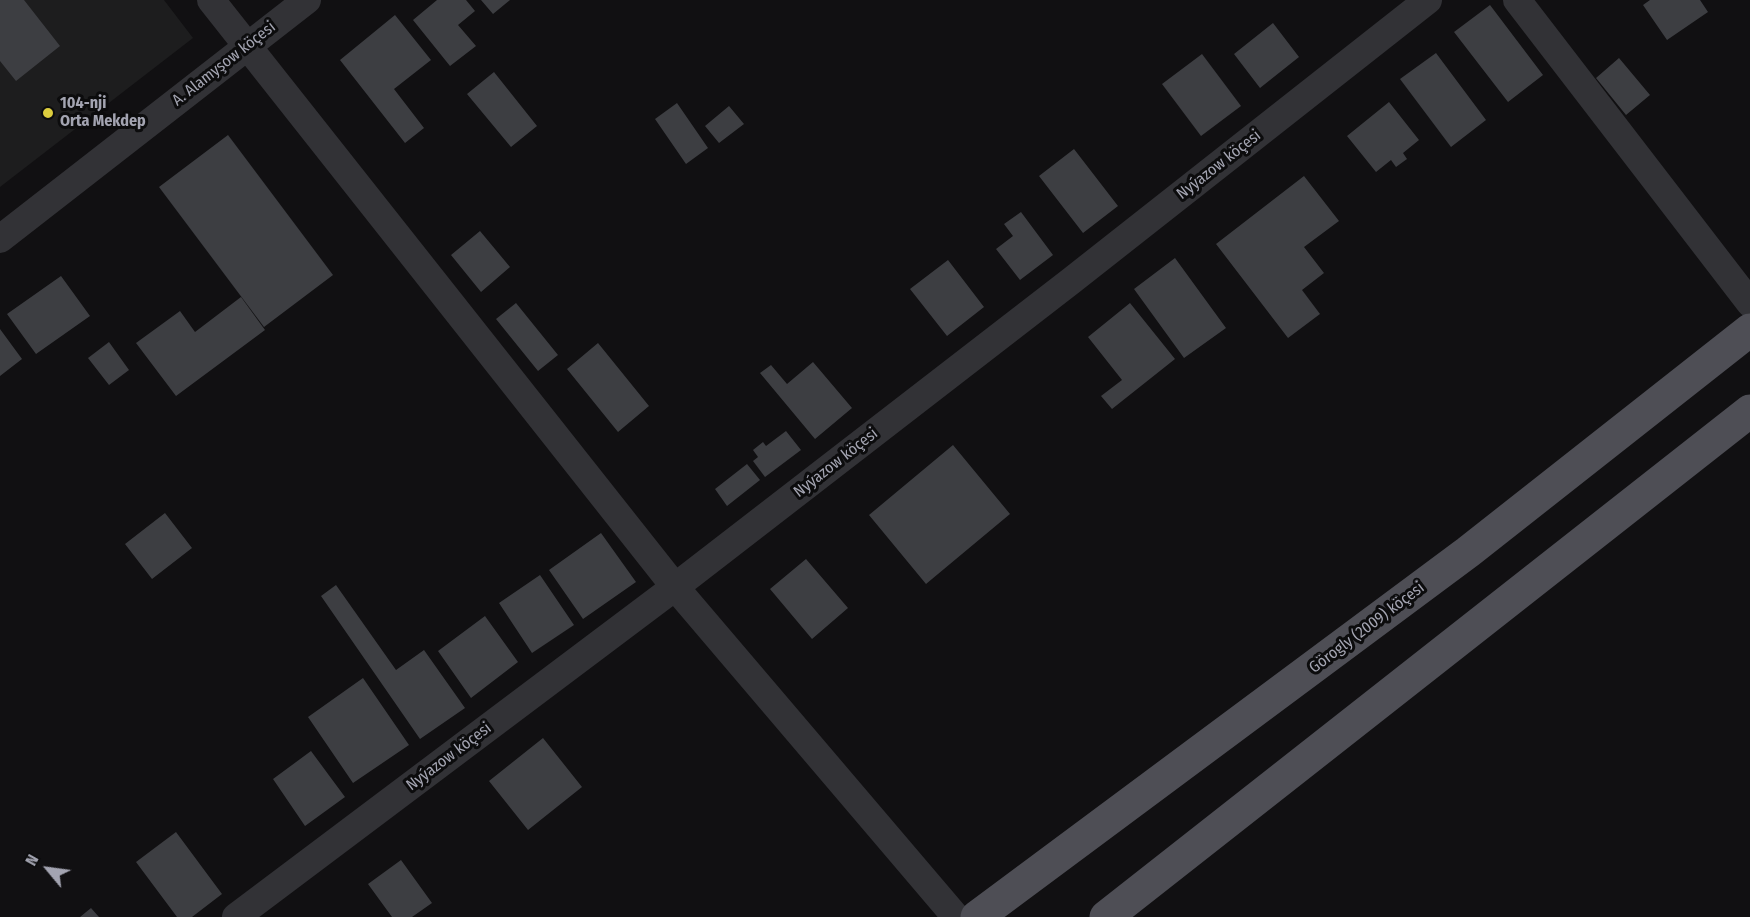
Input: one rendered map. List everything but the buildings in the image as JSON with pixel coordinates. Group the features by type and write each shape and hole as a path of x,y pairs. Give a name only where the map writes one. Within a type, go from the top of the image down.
{"main road":[{"name":"Görogly (2009) köçesi","path":"977,917 1468,552 1750,330"},
{"path":"1106,917 1750,411"}],"street":[{"path":"210,0 675,587 956,917"},
{"name":"A. Alamyşow köçesi","path":"0,239 307,0"},
{"name":"Nyýazow köçesi","path":"236,917 675,587 1071,281 1428,0"},
{"path":"1517,0 1750,303"}],"shaded area":[{"name":"104-nji Orta Mekdep","path":"0,0 164,0 193,38 0,187"}],"place":[{"name":"104-nji Orta Mekdep","path":"48,113"}]}
